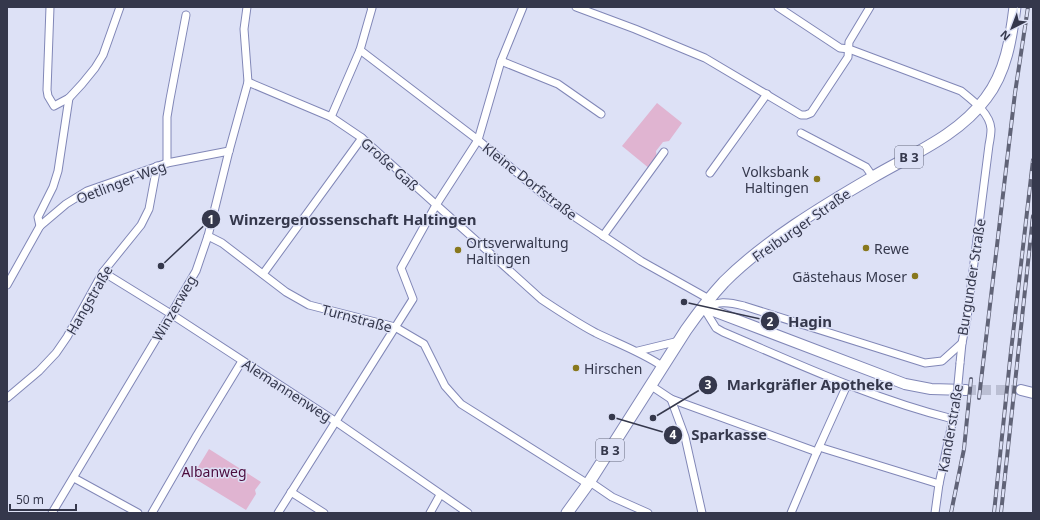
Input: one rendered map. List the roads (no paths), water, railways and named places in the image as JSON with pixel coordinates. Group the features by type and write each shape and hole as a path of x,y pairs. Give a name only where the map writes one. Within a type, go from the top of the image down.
{"main road":[{"name":"Freiburger Straße","path":"567,513 588,484 679,341 706,303 726,281 750,259 778,238 813,214 873,177 961,126 979,107 992,89 1006,60 1015,7"}],"street":[{"path":"50,7 48,96 54,106 69,98 82,84 103,55 120,7"},
{"path":"246,7 244,30 248,82"},
{"path":"331,117 360,50 372,8 371,7"},
{"path":"278,513 413,299 401,268 436,204 478,140 501,61 523,7"},
{"path":"576,7 635,29 704,58 801,115 811,113 848,57 849,42 870,7"},
{"name":"Burgunder Straße","path":"706,303 728,302 744,306 925,363 942,361 962,343 967,318 985,185 991,128 985,115 979,107 961,91 849,49 840,48 778,7"},
{"path":"167,163 170,99 186,15"},
{"name":"Kleine Dorfstraße","path":"360,50 478,140 551,201 641,261 684,286 706,303"},
{"path":"501,61 558,84 600,114"},
{"name":"Große Gaß","path":"248,82 331,117 362,138 541,299 568,318 596,333 638,351 662,366"},
{"name":"Winzerweg","path":"52,513 196,271 208,236 248,82"},
{"path":"710,173 767,94"},
{"path":"40,226 38,217 53,187 58,171 69,98"},
{"path":"802,133 866,167 873,177"},
{"path":"263,274 362,138"},
{"name":"Oetlinger Weg","path":"7,285 40,226 66,204 87,191 167,163 229,151"},
{"path":"603,236 664,152"},
{"name":"Hangstraße","path":"7,398 56,353 67,337 103,272 141,225 149,209 157,166"},
{"name":"Turnstraße","path":"208,236 222,243 286,292 309,305 395,327 424,344 445,386 461,404 588,484 594,484 612,497 648,513"},
{"name":"Alemannenweg","path":"103,272 171,314 335,421 468,513"},
{"path":"706,303 716,328 723,332 847,385 900,405 953,419"},
{"path":"706,303 905,384 931,389 966,390"},
{"path":"638,351 679,341"},
{"name":"Kanderstraße","path":"935,513 956,405 962,343"},
{"path":"152,513 242,361"},
{"path":"650,385 670,399 818,449 940,484"},
{"path":"791,513 847,385"},
{"path":"1021,390 1033,393"},
{"path":"670,399 685,437 702,513"},
{"path":"74,478 138,513"},
{"path":"291,492 324,513"},
{"path":"430,513 440,495"}],"tunnel":[{"path":"966,390 1021,390"}],"railway":[{"path":"979,398 1015,93 1028,7"},
{"path":"994,513 1033,160"},
{"path":"1001,513 1033,216"},
{"path":"951,513 964,449 971,379"}],"place":[{"name":"Volksbank Haltingen","path":"817,179"},
{"name":"Rewe","path":"866,248"},
{"name":"Ortsverwaltung Haltingen","path":"458,250"},
{"name":"Winzergenossenschaft Haltingen","path":"161,266"},
{"name":"Gästehaus Moser","path":"915,276"},
{"name":"Hagin","path":"684,302"},
{"name":"Hirschen","path":"576,368"},
{"name":"Sparkasse","path":"612,417"},
{"name":"Markgräfler Apotheke","path":"653,418"}],"park label":[{"name":"Albanweg","path":"214,471"}]}
